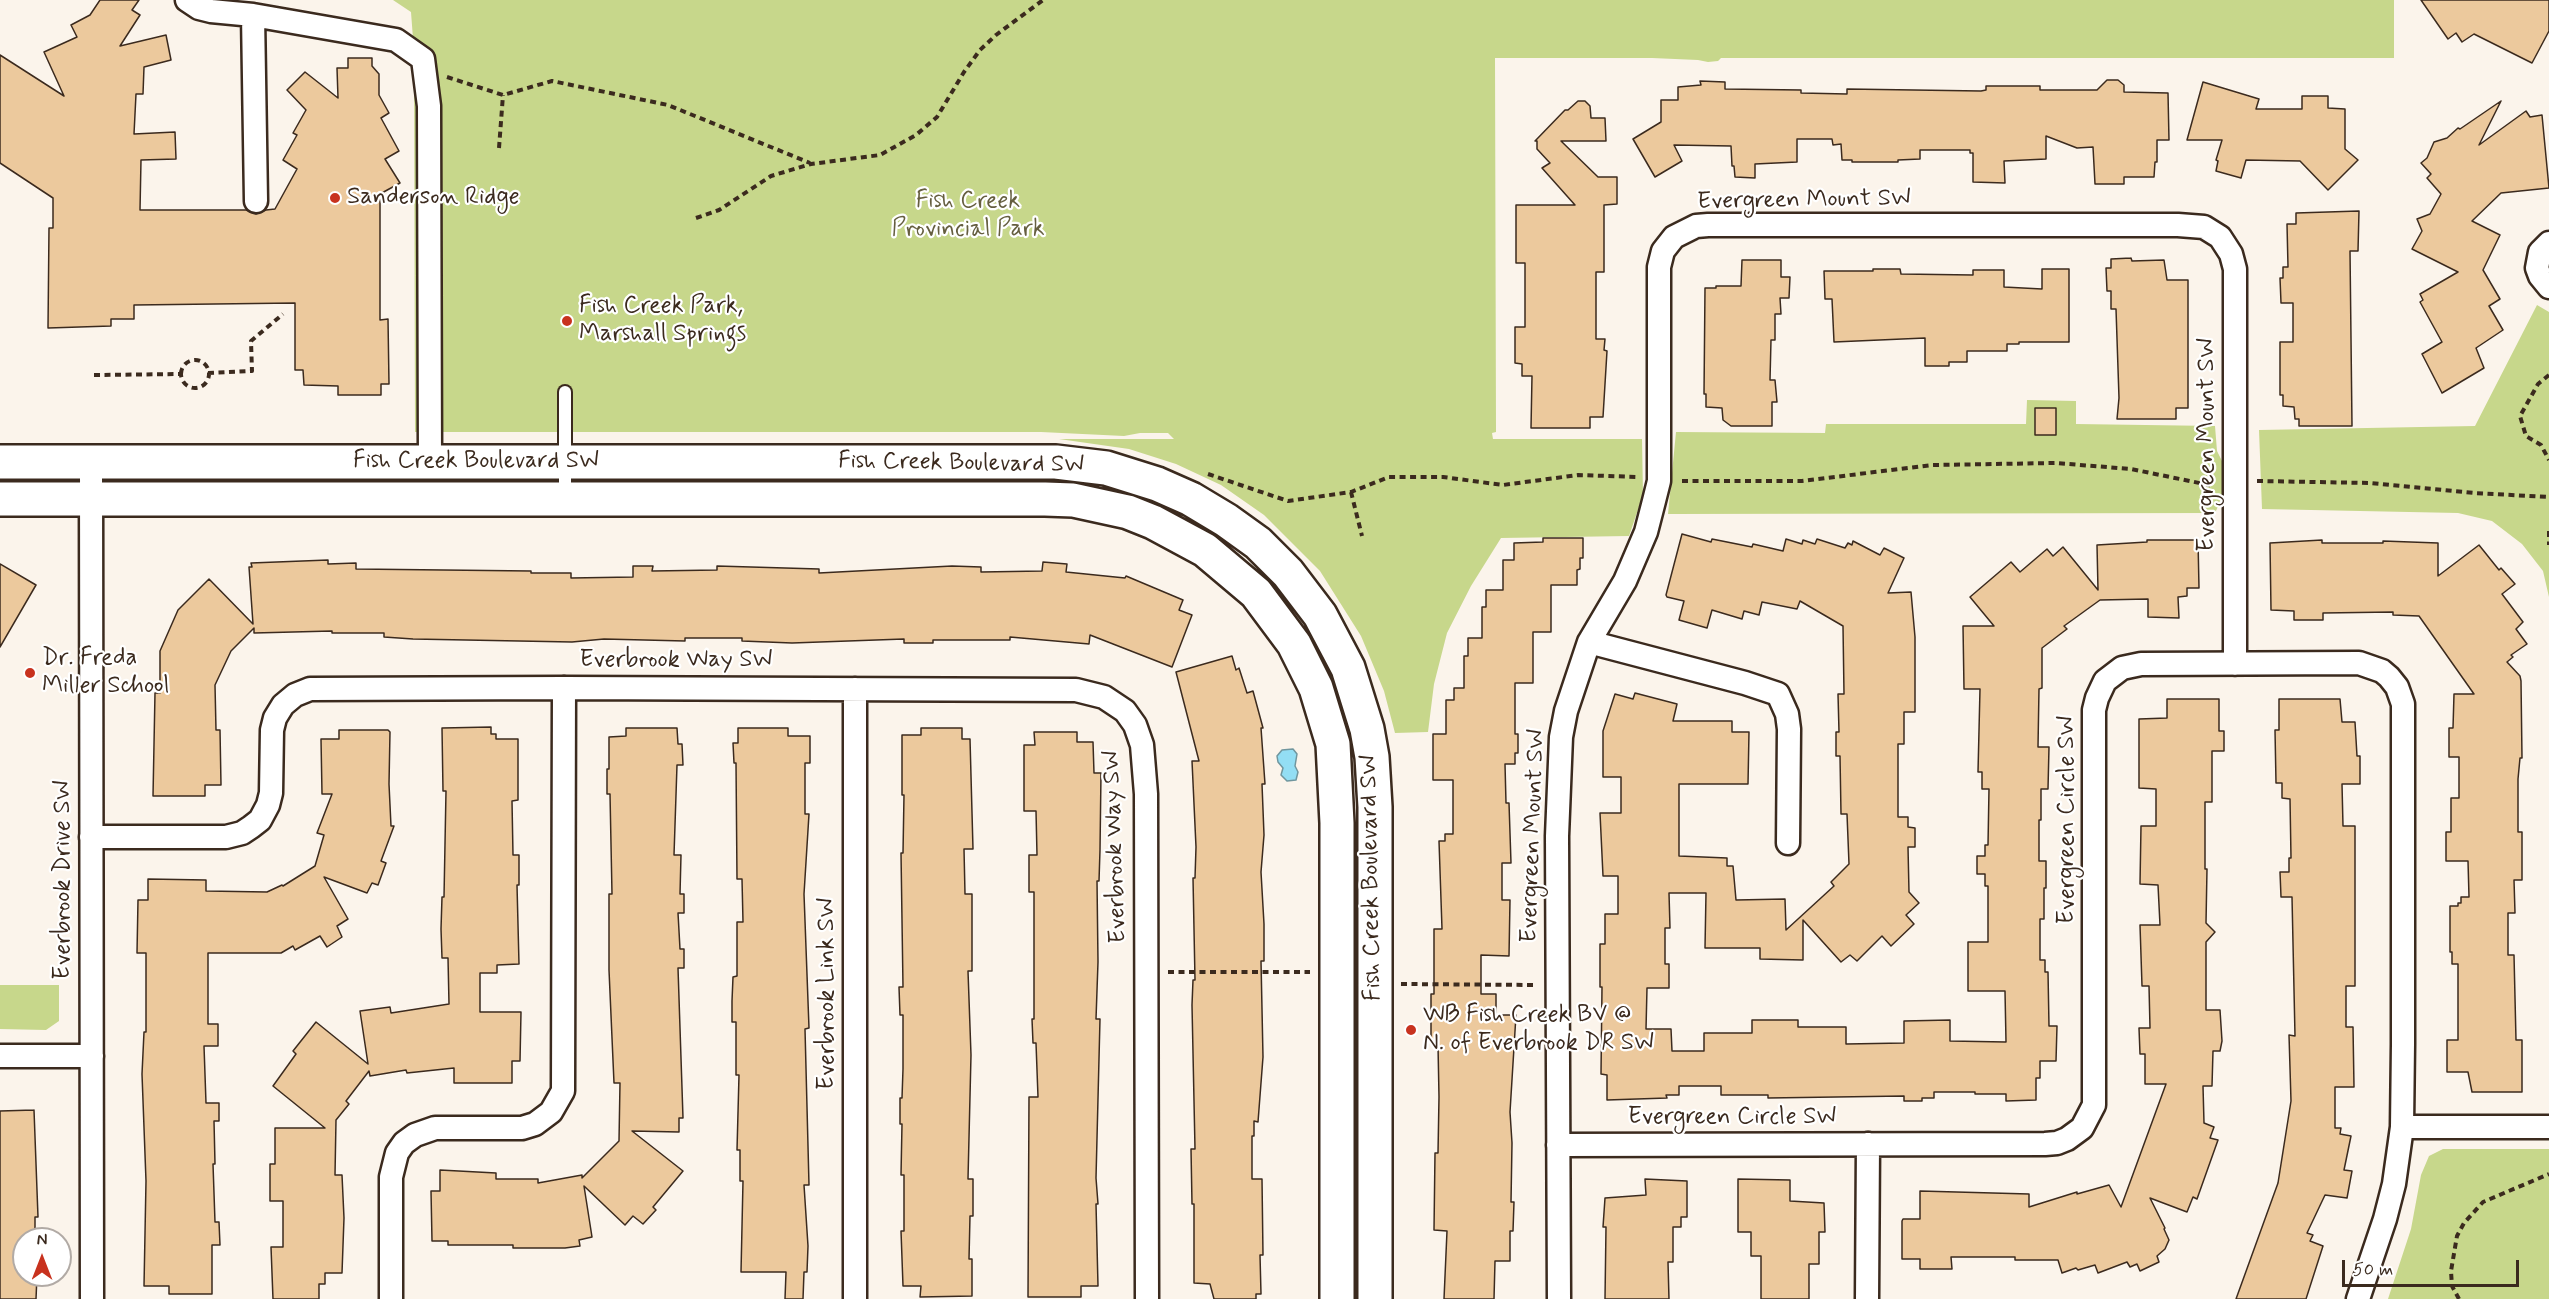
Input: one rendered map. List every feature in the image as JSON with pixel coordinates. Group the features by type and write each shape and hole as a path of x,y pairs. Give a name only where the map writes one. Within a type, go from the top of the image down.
{"main road":[{"name":"Fish Creek Boulevard SW","path":"0,462 1056,462 1097,467 1140,478 1191,499 1226,520 1258,543 1288,573 1320,615 1348,668 1362,708 1372,757 1375,807 1375,1299"},
{"name":"Fish Creek Boulevard SW","path":"0,499 1073,500 1128,512 1180,536 1223,564 1256,593 1294,644 1305,664 1327,719 1336,764 1337,1299"}],"street":[{"path":"187,0 199,8 211,11 253,15 396,40 423,59 429,106 430,462"},
{"path":"253,15 256,201"},
{"name":"Evergreen Mount SW","path":"1558,1145 1558,771 1566,711 1589,642 1636,556 1646,532 1659,481 1659,267 1664,250 1674,237 1685,230 1708,225 2178,225 2204,227 2220,237 2231,254 2235,270 2235,664"},
{"path":"2549,243 2540,252 2537,268 2549,287"},
{"name":"Everbrook Drive SW","path":"91,462 92,1299"},
{"path":"1589,642 1745,683 1778,694 1787,714 1789,729 1788,843"},
{"name":"Evergreen Circle SW","path":"1558,1145 2057,1143 2082,1128 2090,1116 2094,1096 2094,710 2105,681 2111,675 2133,664 2359,663 2382,672 2397,687 2403,704 2402,1127 2394,1184 2385,1219 2358,1299"},
{"name":"Everbrook Way SW","path":"391,1299 391,1177 397,1153 404,1143 415,1135 435,1128 522,1128 535,1124 551,1112 563,1091 564,688"},
{"name":"Everbrook Way SW","path":"91,837 226,837 242,833 251,827 260,820 268,806 271,793 272,730 275,718 282,705 295,695 310,689 1076,690 1104,697 1125,711 1135,725 1143,745 1146,794 1147,1299"},
{"name":"Everbrook Link SW","path":"855,689 855,1299"},
{"path":"0,1056 92,1056"},
{"path":"2402,1127 2549,1127"},
{"path":"1867,1299 1868,1144"},
{"path":"1558,1145 1559,1299"}],"lane":[{"path":"565,392 565,498"}],"path":[{"path":"696,219 719,210 771,176 811,164 880,155 916,135 937,117 980,50 1043,0"},
{"path":"423,59 442,75 503,95 552,81 668,105 811,164"},
{"path":"499,148 503,95"},
{"path":"208,373 252,371 251,341 282,314"},
{"path":"195,360 204,363 208,373 205,383 196,387 188,386 181,374 183,366 195,360"},
{"path":"94,375 181,374"},
{"path":"2549,375 2538,384 2520,416 2526,435 2541,445 2549,460"},
{"path":"1204,473 1288,501 1351,492 1389,477 1443,477 1503,485 1578,475 1640,477 1659,481 1802,481 1932,465 2045,463 2131,469 2210,486 2235,486 2252,481 2370,483 2474,493 2549,497"},
{"path":"1351,492 1362,536"},
{"path":"2549,531 2549,545"},
{"path":"1165,972 1310,972"},
{"path":"1400,984 1539,985"},
{"path":"2459,1299 2452,1286 2451,1271 2457,1236 2464,1223 2483,1202 2549,1174"}],"green space":[{"name":"Fish Creek Provincial Park","path":"393,0 2394,0 2394,58 1721,58 1718,61 1708,62 1652,58 1495,58 1496,432 1492,433 1493,439 1642,439 1643,495 1629,536 1501,538 1471,586 1447,633 1434,684 1428,732 1395,733 1384,691 1361,636 1320,571 1264,515 1221,485 1176,464 1129,449 1059,439 1174,439 1168,433 1140,433 1124,436 1041,432 415,432 414,52 411,12"},
{"path":"2537,305 2549,312 2549,597 2543,571 2522,544 2492,521 2458,513 2262,509 2259,430 2475,426"},
{"path":"2027,400 2076,401 2076,424 2215,426 2217,451 2222,461 2222,498 2215,513 1668,514 1676,432 1825,433 1826,424 2026,424"},
{"path":"0,985 59,985 59,1021 46,1030 0,1029"},
{"path":"2443,1149 2549,1149 2549,1299 2388,1299 2411,1229 2421,1175 2429,1156"}],"water":[{"path":"1293,749 1297,754 1296,780 1287,781 1281,775 1283,768 1277,756 1282,750"}],"building":[{"name":"Sanderson Ridge","path":"100,0 139,0 132,10 140,15 120,46 166,35 171,60 144,67 143,94 136,94 134,134 175,132 176,159 141,160 140,210 246,210 256,214 275,209 297,169 283,160 297,135 293,133 306,110 287,90 305,72 338,98 337,68 348,68 348,58 372,58 372,66 379,74 379,95 389,113 381,118 399,151 385,159 400,183 380,194 380,320 388,319 389,384 381,384 381,395 338,395 338,386 304,385 303,370 295,370 295,303 134,305 134,319 111,319 111,326 48,328 49,228 53,228 53,198 0,163 0,55 64,96 44,52 77,37 71,25 90,15"},
{"path":"2421,0 2549,0 2549,31 2532,63 2474,34 2462,42 2456,33 2448,39"},
{"path":"2107,80 2118,80 2124,85 2124,92 2168,93 2169,140 2157,140 2154,177 2124,177 2124,184 2095,184 2093,147 2077,148 2046,136 2046,159 2004,161 2005,183 1973,182 1973,153 1970,153 1970,150 1920,150 1920,159 1898,160 1898,162 1852,162 1852,160 1842,160 1841,144 1833,145 1832,139 1797,139 1797,162 1755,164 1755,178 1735,177 1731,146 1674,145 1682,161 1655,177 1633,139 1661,122 1661,100 1678,100 1678,87 1701,85 1700,81 1725,82 1725,89 1801,90 1801,93 1847,94 1847,89 1981,91 1986,90 1986,86 2040,86 2040,90 2097,90"},
{"path":"2203,82 2259,99 2256,109 2302,109 2302,96 2328,96 2328,108 2345,109 2345,149 2358,160 2328,190 2300,161 2246,160 2241,178 2216,171 2218,161 2216,160 2222,140 2187,140"},
{"path":"1578,101 1585,101 1590,106 1591,118 1605,118 1606,141 1561,141 1598,177 1617,177 1617,204 1604,205 1604,272 1596,272 1596,339 1605,339 1604,350 1607,351 1603,417 1590,417 1590,428 1531,428 1532,376 1522,376 1522,364 1515,363 1515,327 1525,327 1525,263 1516,263 1516,205 1575,205 1542,168 1550,163 1537,149 1537,141 1535,141 1565,110"},
{"path":"2501,101 2479,145 2526,111 2530,117 2542,115 2549,188 2501,193 2472,221 2500,235 2483,270 2500,299 2489,306 2503,330 2476,348 2484,368 2442,393 2422,354 2442,342 2420,302 2423,300 2420,294 2458,272 2412,249 2422,231 2417,219 2430,214 2441,194 2427,178 2431,174 2421,163 2427,158 2434,142 2447,138 2458,128 2460,129"},
{"path":"2359,211 2358,251 2350,251 2352,426 2299,426 2299,419 2295,419 2294,407 2283,406 2283,395 2280,395 2280,342 2293,342 2293,303 2281,303 2280,278 2283,278 2283,267 2288,267 2287,224 2296,224 2296,213"},
{"path":"2131,258 2132,261 2164,260 2167,280 2188,280 2188,408 2176,408 2176,419 2117,419 2119,398 2116,309 2111,309 2111,291 2107,291 2106,268 2111,268 2111,259"},
{"path":"1742,260 1781,260 1781,277 1790,277 1789,298 1780,298 1781,314 1775,314 1775,340 1771,340 1770,380 1775,380 1777,402 1772,402 1772,426 1731,426 1723,420 1722,408 1706,407 1706,394 1704,394 1705,288 1741,286"},
{"path":"1873,269 1900,269 1901,274 1973,275 1973,270 2004,270 2004,287 2042,289 2042,269 2069,269 2069,342 2007,344 2007,351 1967,351 1967,362 1949,362 1949,366 1925,366 1925,338 1834,342 1832,299 1825,299 1824,271 1873,271"},
{"path":"2035,408 2056,408 2056,435 2035,435"},
{"path":"1682,534 1711,542 1712,539 1752,547 1753,544 1783,551 1786,539 1802,544 1803,540 1815,544 1817,539 1845,548 1848,543 1852,545 1853,541 1880,555 1884,548 1904,558 1888,593 1911,592 1915,637 1915,712 1904,712 1904,744 1898,744 1898,817 1908,817 1908,827 1915,828 1915,847 1908,847 1909,892 1919,903 1906,915 1914,924 1891,946 1882,936 1857,961 1850,955 1841,962 1803,920 1803,960 1760,959 1760,948 1705,948 1706,893 1669,893 1670,928 1665,928 1665,964 1669,964 1669,988 1647,988 1646,1029 1671,1029 1672,1051 1704,1051 1704,1033 1752,1033 1752,1020 1798,1020 1798,1027 1846,1027 1846,1044 1904,1043 1904,1021 1950,1020 1950,1041 2006,1042 2005,991 1968,991 1968,942 1988,942 1988,886 1985,886 1985,874 1977,874 1977,856 1985,856 1985,845 1988,845 1989,789 1982,789 1982,772 1978,772 1980,689 1964,689 1963,626 1994,626 1970,597 2011,562 2020,572 2047,549 2053,556 2063,547 2098,590 2097,545 2147,542 2147,540 2198,540 2199,588 2187,588 2187,596 2178,597 2179,618 2148,617 2148,599 2100,600 2064,626 2067,629 2042,648 2038,747 2049,747 2048,789 2041,789 2041,820 2039,820 2039,861 2046,861 2044,919 2040,919 2040,960 2045,960 2045,972 2048,972 2049,1026 2057,1026 2056,1061 2040,1061 2040,1078 2036,1078 2036,1100 2006,1101 2006,1094 1975,1094 1975,1092 1934,1092 1934,1098 1922,1098 1922,1101 1904,1101 1904,1096 1768,1098 1768,1095 1721,1095 1721,1086 1679,1086 1679,1095 1666,1095 1667,1098 1607,1100 1607,1075 1601,1074 1600,944 1605,944 1605,914 1618,914 1618,876 1603,876 1600,813 1621,813 1621,777 1603,777 1603,731 1615,694 1633,699 1635,693 1677,704 1673,721 1732,721 1732,732 1749,732 1748,784 1679,784 1679,856 1727,858 1727,866 1733,866 1736,900 1785,899 1786,930 1834,886 1831,882 1849,864 1847,814 1841,814 1840,756 1836,756 1836,732 1839,732 1838,694 1844,694 1843,626 1800,601 1797,609 1762,602 1759,615 1744,611 1742,619 1712,610 1707,628 1679,620 1684,601 1666,595"},
{"path":"1543,538 1583,538 1583,558 1580,558 1580,569 1577,570 1577,585 1551,585 1551,632 1533,632 1533,683 1515,683 1515,734 1518,734 1518,753 1515,753 1515,764 1505,764 1511,863 1502,863 1502,900 1510,900 1509,956 1481,955 1481,994 1496,994 1496,1015 1516,1015 1510,1112 1511,1202 1514,1202 1513,1231 1510,1231 1510,1261 1495,1261 1494,1299 1444,1299 1447,1231 1434,1230 1435,1153 1438,1153 1439,1097 1438,1045 1431,1043 1431,994 1434,994 1434,929 1442,929 1439,841 1445,841 1445,834 1453,834 1453,780 1433,780 1433,734 1446,734 1446,700 1454,700 1454,688 1464,688 1464,656 1468,656 1468,638 1482,638 1482,607 1486,607 1486,590 1503,590 1503,560 1514,560 1514,543 1543,542"},
{"path":"2322,540 2322,543 2383,543 2383,541 2438,543 2438,576 2479,545 2499,570 2501,568 2515,584 2502,594 2523,622 2516,629 2527,644 2511,655 2513,657 2507,662 2520,676 2521,681 2522,758 2520,758 2518,779 2518,832 2522,832 2522,880 2514,880 2515,913 2508,913 2508,955 2514,955 2516,1040 2522,1040 2522,1092 2472,1092 2468,1072 2447,1072 2447,1040 2458,1040 2458,964 2452,964 2452,952 2450,952 2450,906 2458,906 2458,903 2461,903 2461,897 2469,897 2468,861 2446,861 2446,832 2451,832 2451,798 2459,798 2459,757 2449,757 2449,728 2453,728 2454,694 2474,694 2419,616 2393,615 2393,612 2323,613 2323,620 2294,620 2294,611 2271,610 2270,543"},
{"path":"328,560 328,564 356,563 356,569 531,571 531,573 571,573 571,578 633,577 633,566 653,566 652,571 717,570 717,566 819,569 819,573 952,566 981,567 981,572 1042,571 1043,562 1067,564 1066,572 1125,578 1126,576 1183,600 1179,610 1192,615 1172,667 1090,635 1089,644 1010,637 1010,640 933,640 933,643 904,643 904,639 792,643 742,641 742,638 685,638 685,641 604,639 572,642 413,639 384,637 384,633 332,633 332,631 254,633 254,628 231,651 215,685 216,730 220,730 221,785 205,785 205,796 153,796 155,693 160,693 160,651 178,610 209,579 253,624 249,567 252,567 251,563"},
{"path":"0,564 36,585 0,647"},
{"path":"1232,656 1236,670 1239,668 1247,693 1253,691 1263,728 1261,728 1265,784 1262,784 1264,835 1261,872 1264,961 1261,961 1263,1057 1258,1122 1254,1121 1254,1136 1252,1136 1252,1179 1262,1179 1263,1255 1260,1255 1261,1294 1256,1294 1256,1299 1214,1299 1210,1284 1194,1283 1191,1149 1195,1149 1192,1005 1193,980 1195,980 1193,878 1195,878 1196,847 1192,761 1199,761 1176,672"},
{"path":"2167,699 2219,699 2219,731 2224,731 2224,751 2212,751 2212,802 2205,802 2206,923 2215,932 2206,942 2206,1010 2220,1010 2222,1041 2220,1051 2213,1051 2212,1086 2203,1086 2204,1123 2214,1127 2210,1138 2218,1140 2197,1199 2193,1197 2187,1212 2150,1198 2169,1240 2165,1249 2157,1256 2159,1262 2140,1271 2137,1264 2130,1267 2127,1262 2098,1273 2095,1265 2062,1273 2058,1260 2015,1260 2015,1257 1951,1257 1952,1269 1920,1269 1920,1259 1902,1259 1902,1221 1903,1219 1920,1219 1920,1191 2029,1194 2029,1207 2109,1185 2121,1207 2166,1084 2145,1084 2145,1054 2140,1054 2139,1028 2150,1028 2149,986 2142,986 2140,925 2160,925 2158,885 2140,884 2141,826 2156,826 2156,789 2139,788 2139,719 2167,718"},
{"path":"2279,699 2340,699 2342,722 2355,722 2357,756 2360,756 2360,784 2342,784 2343,826 2355,826 2355,986 2346,986 2346,1027 2353,1027 2354,1087 2335,1087 2335,1128 2341,1128 2340,1134 2351,1136 2344,1170 2352,1171 2347,1198 2325,1195 2307,1233 2313,1235 2310,1241 2323,1246 2306,1299 2236,1299 2278,1183 2291,1101 2289,1035 2295,1036 2292,897 2281,897 2280,872 2289,872 2289,858 2291,858 2290,799 2282,798 2282,783 2276,783 2275,730 2279,730"},
{"path":"491,727 491,734 496,734 496,739 518,739 518,800 512,801 513,855 519,855 519,885 517,885 519,964 497,965 497,973 480,973 480,1012 521,1012 520,1061 512,1061 512,1083 454,1083 454,1068 407,1073 406,1070 370,1076 369,1071 346,1101 349,1104 336,1120 335,1175 342,1175 344,1218 342,1273 325,1273 325,1284 319,1284 319,1299 273,1299 271,1247 283,1247 283,1201 270,1201 270,1164 275,1164 275,1128 325,1128 273,1086 296,1054 293,1051 316,1022 368,1064 360,1011 390,1007 391,1013 449,1004 448,958 442,958 441,929 442,897 444,897 446,791 443,791 442,728"},
{"path":"626,728 677,728 678,744 682,744 683,765 677,765 674,855 681,855 680,894 684,894 684,913 678,913 680,949 684,949 684,968 678,968 683,1118 679,1118 679,1132 632,1131 683,1171 653,1207 656,1210 643,1224 633,1216 625,1225 584,1186 592,1237 579,1240 580,1246 513,1248 513,1245 448,1245 448,1241 432,1241 431,1191 440,1191 440,1170 496,1173 496,1179 538,1179 538,1183 582,1175 582,1178 619,1141 620,1083 614,1083 609,970 609,894 612,894 610,794 607,794 607,769 609,769 609,737 626,736"},
{"path":"738,728 788,728 788,736 810,736 810,763 805,763 805,814 809,814 804,894 809,1028 805,1029 809,1185 804,1185 808,1246 803,1299 785,1299 786,1272 741,1272 743,1181 740,1181 740,1150 737,1150 739,1075 736,1075 736,1022 732,1022 733,977 737,976 737,922 743,922 742,879 737,879 736,763 734,763 733,743 738,743"},
{"path":"921,728 962,728 962,739 970,739 973,849 964,849 965,894 972,894 972,971 968,971 971,1055 968,1179 973,1179 973,1216 970,1216 969,1259 972,1259 972,1296 920,1297 921,1286 903,1286 901,1231 904,1231 904,1175 901,1175 900,1098 902,1098 903,1015 900,1015 899,987 903,987 902,735 921,735"},
{"path":"339,730 388,730 390,732 389,784 391,826 394,826 381,861 386,863 378,885 372,883 367,893 324,877 348,919 337,926 342,937 327,947 320,936 295,950 293,946 281,953 208,953 208,1024 218,1024 218,1046 204,1046 206,1103 219,1103 219,1121 214,1121 215,1164 213,1164 215,1222 219,1222 220,1245 212,1245 212,1294 169,1294 169,1286 144,1286 146,1181 142,1074 144,1032 146,1032 146,953 137,953 138,900 148,900 148,879 206,880 206,891 267,892 283,886 315,866 324,835 317,833 332,794 322,794 321,739 339,739"},
{"path":"1034,732 1077,732 1077,742 1093,742 1094,773 1101,773 1099,881 1097,881 1096,1019 1100,1019 1096,1178 1098,1286 1081,1286 1081,1297 1028,1297 1029,1097 1038,1097 1036,1043 1033,1043 1032,1019 1034,1019 1034,892 1029,892 1029,855 1037,855 1036,811 1024,811 1024,745 1035,745"},
{"path":"34,1110 38,1217 35,1217 35,1227 12,1227 12,1287 36,1287 36,1299 0,1299 0,1111"},
{"path":"1645,1179 1687,1181 1687,1217 1681,1217 1681,1227 1673,1227 1673,1262 1668,1262 1669,1299 1605,1299 1606,1227 1603,1227 1605,1198 1646,1195"},
{"path":"1738,1179 1790,1180 1790,1201 1824,1203 1825,1232 1819,1232 1819,1264 1809,1264 1809,1299 1761,1299 1761,1256 1751,1256 1751,1232 1738,1232"}],"place":[{"name":"Sanderson Ridge","path":"335,198"},
{"name":"Fish Creek Park, Marshall Springs","path":"567,321"},
{"name":"Dr. Freda Miller School","path":"30,673"},
{"name":"WB Fish Creek BV @ N. of Everbrook DR SW","path":"1411,1030"}]}
